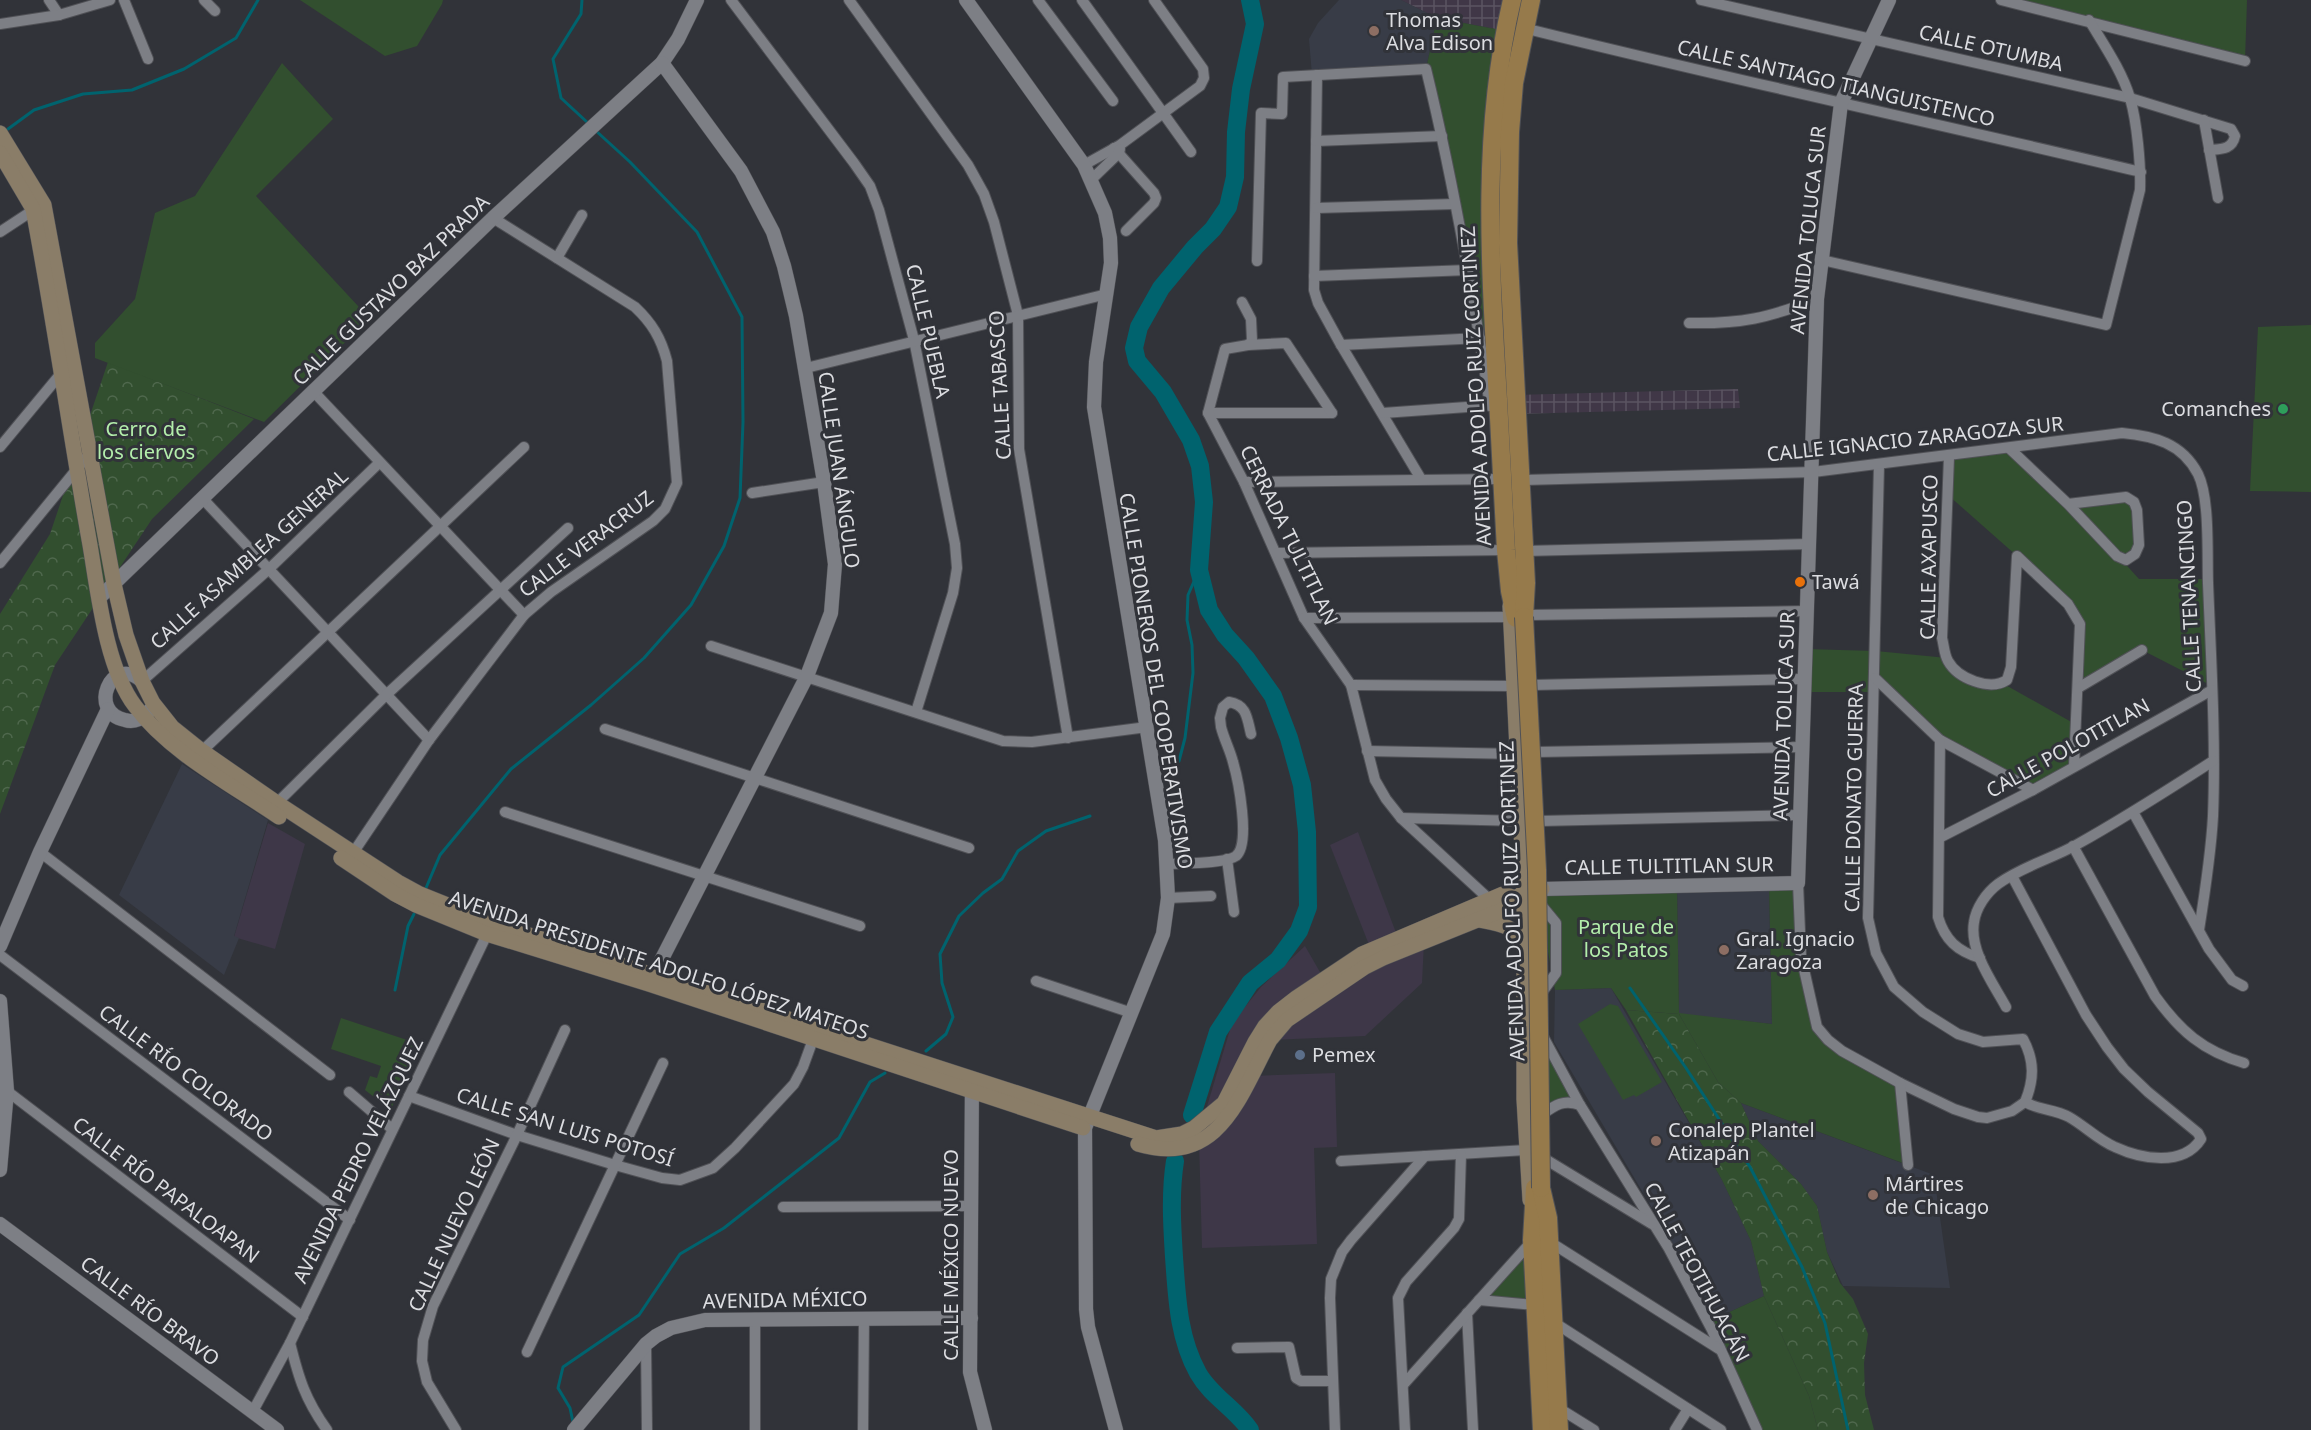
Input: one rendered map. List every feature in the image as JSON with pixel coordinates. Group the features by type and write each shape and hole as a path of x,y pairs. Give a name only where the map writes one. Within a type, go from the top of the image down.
{"main road":[{"name":"AVENIDA ADOLFO RUIZ CORTINEZ","path":"1531,0 1514,83 1502,118 1508,281 1511,480 1537,870 1538,1188 1541,1241 1555,1323 1559,1430"},
{"name":"AVENIDA ADOLFO RUIZ CORTINEZ","path":"1511,1 1490,282 1494,405 1511,480"},
{"name":"AVENIDA PRESIDENTE ADOLFO LÓPEZ MATEOS","path":"0,133 38,207 72,359 114,584 126,635 142,681 153,703 172,727 202,751 277,803 402,898 971,1084 1087,1123 1154,1149 1170,1150 1195,1144 1233,1111 1270,1041 1287,1020 1365,967 1507,908 1511,897"},
{"name":"AVENIDA PRESIDENTE ADOLFO LÓPEZ MATEOS","path":"0,153 38,207 61,374 99,598 118,675 128,696 144,717 195,761 350,857"},
{"name":"AVENIDA ADOLFO RUIZ CORTINEZ","path":"1520,617 1532,685 1542,889 1545,1159 1540,1218"},
{"name":"AVENIDA ADOLFO RUIZ CORTINEZ","path":"1520,617 1515,686 1522,842 1511,897 1525,946 1524,1088 1527,1150 1540,1218"},
{"path":"1516,719 1534,718"},
{"path":"1522,842 1511,883 1511,897 1533,913 1535,1026 1544,1061"},
{"name":"AVENIDA PRESIDENTE ADOLFO LÓPEZ MATEOS","path":"1087,1123 1156,1138 1182,1134 1194,1128 1224,1103 1255,1042 1272,1019 1287,1005 1362,954 1511,897 1542,889"},
{"path":"1479,920 1509,926 1517,933 1525,946"},
{"name":"AVENIDA ADOLFO RUIZ CORTINEZ","path":"1541,1241 1535,1305 1542,1430"}],"street":[{"path":"49,0 59,15"},
{"path":"0,24 59,15 110,0"},
{"path":"124,0 148,59"},
{"path":"204,0 215,10"},
{"name":"CALLE GUSTAVO BAZ PRADA","path":"99,598 493,218 662,63 678,39 697,0"},
{"name":"CALLE PUEBLA","path":"731,0 870,186 879,210 914,340 955,544 957,568 953,593 915,712"},
{"name":"CALLE TABASCO","path":"849,0 968,165 984,194 994,222 1018,315 1019,449 1068,738"},
{"name":"CALLE PIONEROS DEL COOPERATIVISMO","path":"966,0 1084,165 1105,213 1110,237 1111,263 1096,362 1094,407 1147,727 1167,864 1168,898 1162,934 1087,1123 1086,1309 1088,1327 1116,1430"},
{"path":"1038,0 1113,101"},
{"path":"1082,0 1191,153"},
{"path":"1092,179 1118,149 1200,86 1204,78 1203,69 1154,0"},
{"name":"CALLE OTUMBA","path":"1701,0 2130,98 2231,129 2235,136 2233,143 2227,148 2209,150"},
{"name":"AVENIDA TOLUCA SUR","path":"1889,0 1841,103 1817,298 1813,472 1799,815 1798,883 1801,956 1817,1027 1842,1051 1900,1083 1978,1118 1988,1118 2012,1111 2025,1102"},
{"path":"2001,0 2089,20 2245,61"},
{"path":"1822,260 2106,325 2140,190 2141,172 2130,98 2111,56 2089,20"},
{"name":"CALLE SANTIAGO TIANGUISTENCO","path":"1524,28 1643,58 2141,172"},
{"name":"CALLE JUAN ÁNGULO","path":"651,979 807,676 828,624 835,588 835,564 806,368 787,276 773,232 741,171 662,63"},
{"path":"1257,261 1261,113 1281,114 1283,76 1426,69 1442,136 1494,405 1383,413"},
{"path":"1317,75 1314,290 1318,303 1341,345 1421,479"},
{"path":"2204,120 2218,198"},
{"path":"1316,141 1442,136"},
{"path":"1084,165 1118,149"},
{"path":"1118,149 1156,198 1154,203 1126,231"},
{"path":"1316,208 1455,204"},
{"path":"0,232 38,207"},
{"path":"557,258 582,215"},
{"name":"CALLE VERACRUZ","path":"350,857 429,741 524,615 551,592 653,521 665,509 677,483 667,361 656,331 649,320 635,307 493,218"},
{"path":"1314,276 1468,270"},
{"path":"806,368 1107,294"},
{"path":"1689,323 1722,324 1768,317 1817,298"},
{"path":"1242,302 1264,344"},
{"path":"1248,345 1252,341 1251,319"},
{"path":"1341,345 1480,338"},
{"path":"1286,343 1332,413 1208,413 1225,349 1264,344 1286,343"},
{"path":"0,447 72,359"},
{"path":"314,392 524,615"},
{"name":"CERRADA TULTITLAN","path":"1208,413 1244,482 1304,618 1351,686 1375,780 1386,799 1401,818 1511,897"},
{"name":"CALLE IGNACIO ZARAGOZA SUR","path":"1244,482 1511,480 1813,472 1949,457 2122,433 2148,435 2168,443"},
{"name":"CALLE TENANCINGO","path":"2168,443 2188,459 2199,476 2204,497 2213,761 2211,842 2199,930"},
{"path":"202,751 524,447"},
{"path":"2009,448 2068,504 2117,556 2126,560 2135,554 2139,545 2137,510 2134,502 2126,497 2068,504"},
{"path":"0,563 90,453"},
{"name":"CALLE AXAPUSCO","path":"1949,457 1942,638 1948,662 1956,670 1979,682 1995,685 2007,680 2011,667 2017,556 2068,604 2080,624 2073,766"},
{"name":"CALLE ASAMBLEA GENERAL","path":"142,681 269,569 379,463"},
{"name":"CALLE DONATO GUERRA","path":"1880,465 1868,918 1876,954 1894,987 1923,1012 1958,1034 1983,1042 2023,1039 2032,1061 2031,1089 2025,1102"},
{"path":"752,493 824,482"},
{"path":"203,499 429,741"},
{"path":"277,803 386,695 568,528"},
{"path":"1277,553 1809,544"},
{"path":"1304,618 1520,617 1807,611"},
{"path":"711,646 1003,741 1032,742 1147,727"},
{"path":"2078,688 2142,650"},
{"path":"142,681 134,674 118,675 108,684 105,697 108,709 117,719 131,722 144,717 150,711 153,703"},
{"path":"1875,678 1940,741 2033,790"},
{"path":"1532,685 1803,679"},
{"path":"1351,686 1515,686"},
{"name":"CALLE POLOTITLAN","path":"1941,837 2033,790 2212,690"},
{"path":"1167,864 1227,859 1236,855 1242,847 1239,783 1221,727 1222,707 1229,702 1238,704 1245,710 1251,734"},
{"path":"0,946 40,852 108,709"},
{"path":"605,729 969,848"},
{"path":"1940,741 1941,837 1938,917 1942,930 1958,949 1980,957"},
{"path":"1536,752 1801,747"},
{"path":"1367,751 1518,754"},
{"path":"2006,1007 1980,957 1973,935 1974,922 1987,894 2012,876 2073,846 2133,812 2213,761"},
{"path":"505,812 860,926"},
{"path":"2133,812 2222,969 2232,980 2243,986"},
{"path":"1539,821 1799,815"},
{"path":"1401,818 1521,821"},
{"path":"2073,846 2155,996 2172,1019 2207,1048 2225,1058 2244,1063"},
{"path":"40,852 330,1075"},
{"path":"1227,859 1234,912"},
{"path":"2012,876 2086,1015 2107,1047 2124,1069 2198,1133 2201,1139 2186,1154 2172,1158 2130,1152 2101,1139 2067,1116 2033,1107 2025,1102"},
{"name":"CALLE TULTITLAN SUR","path":"1542,889 1798,883"},
{"path":"1168,898 1211,896"},
{"name":"AVENIDA PEDRO VELÁZQUEZ","path":"253,1411 290,1343 351,1220 392,1129 490,928"},
{"name":"CALLE RÍO COLORADO","path":"0,955 351,1220"},
{"path":"1036,981 1132,1013"},
{"path":"0,1001 7,1091 0,1170"},
{"name":"CALLE NUEVO LEÓN","path":"456,1430 427,1382 422,1362 423,1340 433,1306 517,1135 565,1030"},
{"name":"CALLE SAN LUIS POTOSÍ","path":"409,1096 517,1135 615,1165 671,1180 692,1178 713,1168 735,1148 794,1084 816,1033"},
{"name":"CALLE TEOTIHUACÁN","path":"1544,1038 1580,1105 1655,1225 1712,1330 1757,1430"},
{"path":"527,1352 663,1063"},
{"path":"1900,1083 1908,1165"},
{"name":"CALLE MÉXICO NUEVO","path":"971,1084 970,1372 985,1430"},
{"name":"CALLE RÍO PAPALOAPAN","path":"7,1091 303,1317"},
{"path":"349,1092 392,1129"},
{"path":"1543,1114 1560,1103 1570,1101 1580,1105"},
{"path":"1341,1161 1527,1150"},
{"path":"1405,1430 1398,1298 1406,1282 1454,1228 1459,1219 1461,1154"},
{"path":"1335,1430 1330,1298 1331,1279 1335,1266 1351,1240 1425,1156"},
{"path":"1545,1159 1655,1225"},
{"path":"783,1207 970,1206"},
{"name":"CALLE RÍO BRAVO","path":"0,1224 277,1430"},
{"path":"1403,1385 1479,1300 1541,1241 1719,1349"},
{"path":"1479,1300 1535,1305"},
{"path":"1467,1313 1473,1430"},
{"name":"AVENIDA MÉXICO","path":"577,1427 646,1344 664,1332 687,1323 755,1318 971,1317"},
{"path":"755,1318 755,1430"},
{"path":"863,1430 864,1318"},
{"path":"1555,1323 1721,1430"},
{"path":"290,1343 298,1380 311,1407 327,1430"},
{"path":"646,1344 647,1430"},
{"path":"1236,1348 1289,1347 1296,1378 1301,1381 1332,1381"},
{"path":"1557,1407 1594,1430"},
{"path":"1675,1430 1688,1409"}],"shaded area":[{"name":"Thomas Alva Edison","path":"1339,0 1401,0 1437,18 1426,69 1312,75 1309,39 1318,23"},
{"path":"1401,0 1510,0 1506,31 1437,18"},
{"path":"1738,389 1740,408 1517,414 1516,395"},
{"path":"182,764 268,820 234,936 239,938 224,975 119,895"},
{"path":"268,823 305,844 275,949 234,937"},
{"path":"1358,832 1398,938 1371,950 1330,845"},
{"name":"Gral. Ignacio Zaragoza","path":"1769,884 1772,1024 1679,1014 1677,886"},
{"path":"1424,942 1422,983 1365,1036 1270,1040 1287,1020"},
{"path":"1305,946 1324,979 1230,1093 1202,1123 1232,1023 1261,987"},
{"name":"Conalep Plantel Atizapán","path":"1611,988 1722,1180 1751,1241 1764,1296 1717,1318 1554,1042 1555,990"},
{"path":"1335,1073 1337,1147 1314,1148 1317,1244 1202,1248 1199,1141 1252,1076"},
{"name":"Mártires de Chicago","path":"1741,1103 1934,1175 1950,1288 1843,1286 1827,1252 1817,1206 1801,1184 1758,1141"}],"green space":[{"path":"300,0 443,0 417,46 385,56"},
{"path":"2001,0 2247,0 2245,61"},
{"path":"1437,18 1506,31 1493,117 1498,405 1426,69"},
{"path":"282,63 333,119 256,196 371,320 341,346 264,422 95,358 95,343 135,299 155,213 195,196"},
{"name":"Comanches","path":"2311,325 2311,492 2250,491 2258,327"},
{"name":"Cerro de los ciervos","path":"108,362 254,419 152,519 55,665 0,814 0,614 50,534"},
{"path":"2009,448 2068,504 2116,498 2134,502 2135,554 2119,557 2139,579 2208,579 2214,687 2142,650 2078,688 2080,624 2017,556 1948,495 1949,457"},
{"path":"1805,649 1876,651 1947,658 1967,677 2002,683 2075,724 2074,766 2033,790 1940,740 1876,678 1875,692 1803,692"},
{"name":"Parque de los Patos","path":"1798,883 1811,1006 1828,1040 1900,1083 1908,1165 1741,1103 1718,1082 1679,1014 1626,1010 1611,988 1555,990 1542,919 1542,889 1677,886 1679,1013 1772,1024 1769,884"},
{"path":"1610,1004 1618,1006 1662,1082 1636,1097 1634,1095 1623,1100 1578,1024"},
{"path":"1626,1010 1679,1014 1718,1082 1741,1103 1758,1141 1801,1184 1817,1206 1827,1252 1840,1283 1853,1299 1868,1334 1864,1363 1865,1395 1874,1430 1818,1430 1809,1396 1764,1296 1751,1241 1722,1180"},
{"path":"341,1018 416,1043 391,1110 365,1090 370,1076 377,1078 381,1066 331,1049"},
{"path":"1544,1038 1580,1105 1570,1101 1543,1114"},
{"path":"1532,1240 1535,1305 1479,1300"},
{"path":"1764,1296 1809,1396 1818,1430 1757,1430 1708,1322"}],"waterway":[{"path":"8,129 34,110 83,94 132,90 184,69 236,38 258,0"},
{"path":"582,0 581,14 553,59 561,98 588,123"},
{"path":"1192,1115 1218,1032 1250,983 1278,960 1299,931 1308,907 1307,832 1302,785 1289,738 1273,696 1246,658 1225,635 1209,610 1199,570 1204,502 1200,466 1191,440 1163,392 1137,361 1134,348 1139,327 1161,288 1213,229 1228,207 1235,177 1236,132 1241,89 1255,24 1250,0"},
{"path":"426,888 440,855 511,769 591,705 644,658 691,605 724,546 740,498 743,422 742,317 697,232 630,162 595,130"},
{"path":"1167,774 1179,761 1185,738 1193,673 1192,645 1187,620 1188,595 1199,570"},
{"path":"926,1051 946,1034 953,1017 942,983 940,954 959,916 1002,879 1018,851 1046,831 1090,816"},
{"path":"395,990 408,926 414,914"},
{"path":"1630,988 1686,1068 1750,1167 1802,1267 1825,1323 1848,1430"},
{"path":"573,1422 570,1408 558,1388 563,1367 639,1315 680,1254 724,1228 839,1138 870,1082 885,1073"},
{"path":"1175,1161 1172,1221 1182,1331 1191,1359 1203,1381 1250,1430"}],"place":[{"name":"Thomas Alva Edison","path":"1374,31"},
{"name":"Comanches","path":"2283,409"},
{"name":"Tawá","path":"1800,582"},
{"name":"Gral. Ignacio Zaragoza","path":"1724,950"},
{"name":"Pemex","path":"1300,1055"},
{"name":"Conalep Plantel Atizapán","path":"1656,1141"},
{"name":"Mártires de Chicago","path":"1873,1195"}]}
